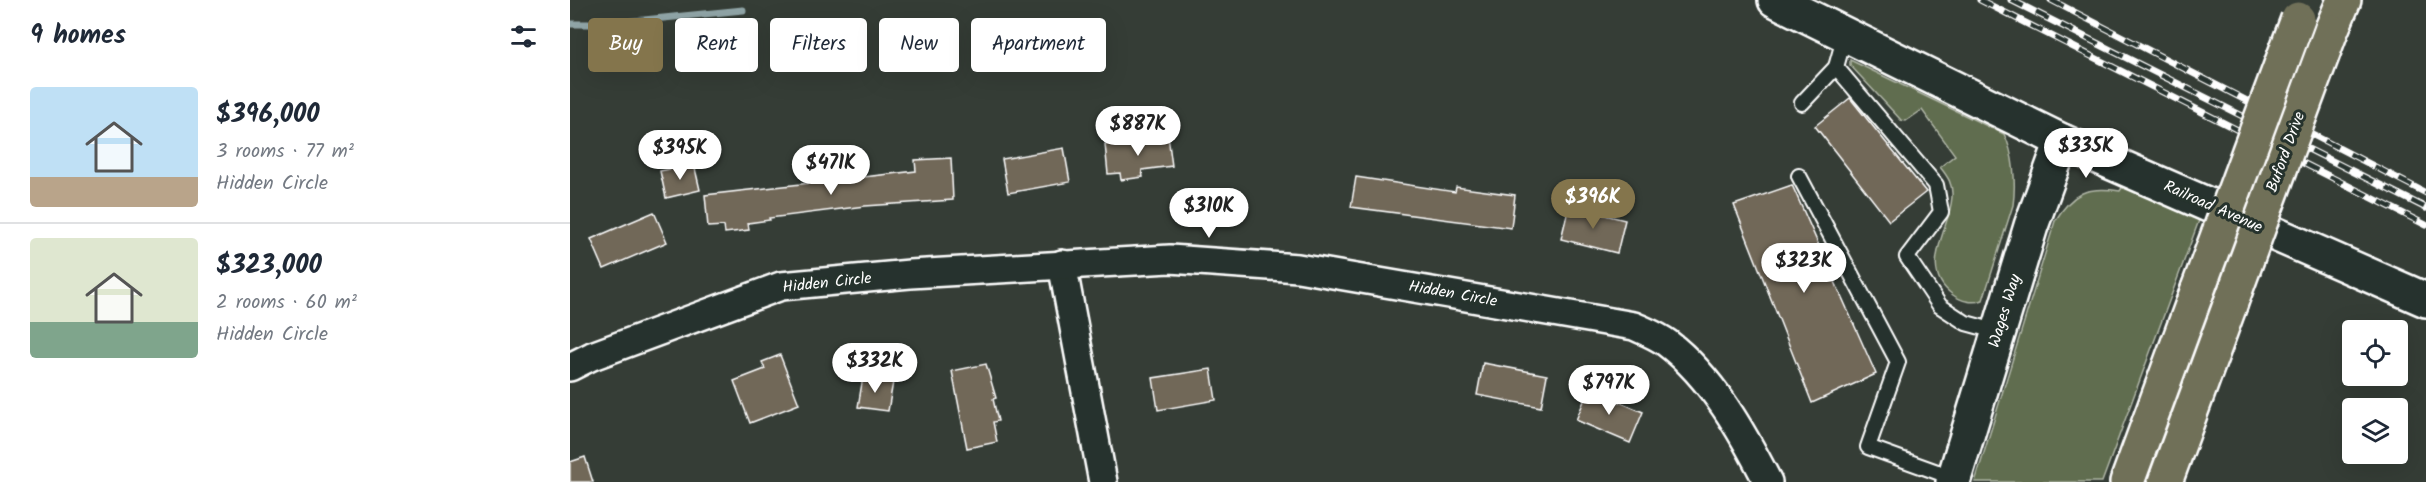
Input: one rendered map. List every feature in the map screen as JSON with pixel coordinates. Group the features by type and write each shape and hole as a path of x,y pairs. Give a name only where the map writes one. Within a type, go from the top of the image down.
{"highway":[{"name":"Buford Drive","path":"2165,482 2344,0"},
{"name":"Buford Drive","path":"2127,482 2302,10"}],"street":[{"name":"Railroad Avenue","path":"1775,0 2062,141 2426,300"},
{"name":"Wages Way","path":"1953,480 2031,226 2062,141"},
{"name":"Hidden Circle","path":"570,367 592,356 781,286 910,274 1170,259 1298,268 1634,326 1667,343 1706,382 1746,440 1768,482"},
{"path":"1062,264 1103,482"}],"lane":[{"path":"1802,103 1836,67 1845,35"},
{"path":"1836,67 1936,185 1941,212 1907,256 1940,306 1966,323 1999,332"},
{"path":"1799,176 1898,362 1868,447 1953,480"}],"green space":[{"path":"1850,60 2004,134 2010,150 2013,169 2013,205 1983,300 1971,302 1956,297 1943,285 1937,273 1938,249 1952,197 1952,188 1940,167 1955,155 1922,110 1906,121 1901,120 1850,65"},
{"path":"2125,183 2201,215 2102,482 1975,482 2055,221 2068,203 2082,193 2098,190 2120,191"}],"building":[{"path":"1850,98 1926,192 1889,221 1815,126"},
{"path":"1168,136 1172,166 1142,170 1143,177 1121,180 1120,173 1108,174 1105,144"},
{"path":"1064,148 1070,182 1008,193 1002,159"},
{"path":"951,158 953,200 865,206 769,218 770,220 748,223 749,230 725,233 724,226 708,227 705,195 916,171 915,160"},
{"path":"694,164 700,190 666,198 660,171"},
{"path":"1356,177 1455,192 1456,187 1515,195 1511,228 1351,207"},
{"path":"1792,185 1876,374 1812,403 1734,205"},
{"path":"1569,206 1625,220 1617,253 1561,239"},
{"path":"654,212 667,242 604,269 591,239"},
{"path":"780,355 799,404 750,423 734,381 765,369 762,362"},
{"path":"1483,363 1547,375 1541,407 1477,395"},
{"path":"986,364 996,398 993,399 998,421 993,422 997,442 967,448 952,371"},
{"path":"1211,369 1216,400 1158,410 1153,378"},
{"path":"863,377 893,382 888,411 858,407"},
{"path":"1589,389 1643,412 1630,443 1576,420"},
{"path":"585,457 593,482 570,482 570,462"}],"waterway":[{"path":"570,24 604,24 743,10"}],"railway":[{"path":"1980,0 2426,225"},
{"path":"2011,0 2426,208"},
{"path":"2051,0 2426,193"}]}
